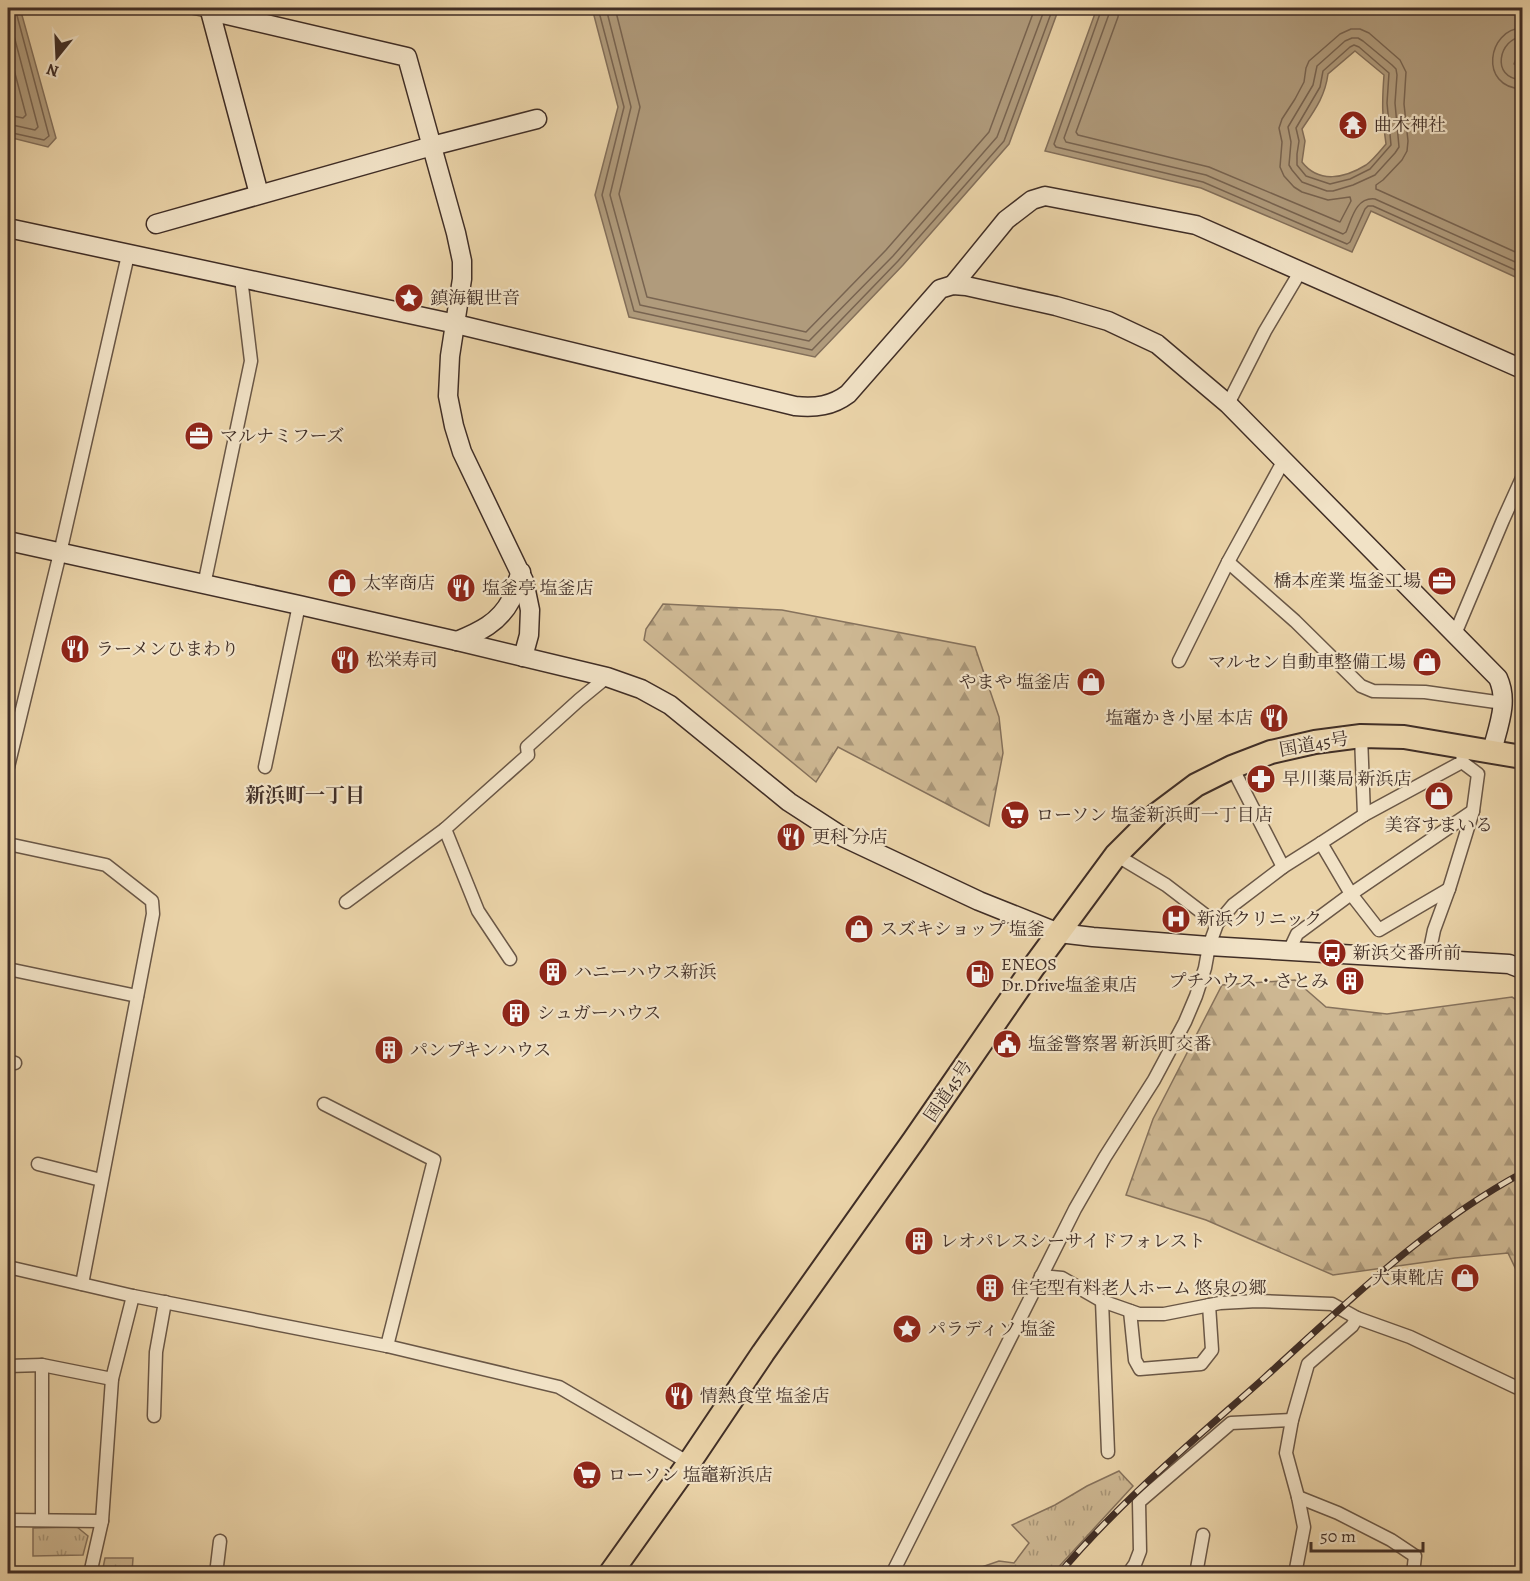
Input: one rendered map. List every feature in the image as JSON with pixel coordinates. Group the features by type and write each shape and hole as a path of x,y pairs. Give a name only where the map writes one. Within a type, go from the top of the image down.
{"highway":[{"name":"国道45号","path":"610,1574 999,1016 1116,855 1156,815 1196,785 1232,767 1271,752 1315,742 1361,736 1404,737 1463,754 1492,751 1522,757"}],"street":[{"path":"202,9 407,57 462,261 462,279 450,356 448,396 462,452 524,581 530,610 529,635 524,657"},
{"path":"202,9 260,194"},
{"path":"156,224 537,118"},
{"path":"953,285 1006,220 1032,200 1045,196 1196,225 1522,369"},
{"path":"8,228 456,324 795,406 825,406 848,394 931,298 940,289 953,285 1033,301 1108,321 1157,344 1228,404 1497,678 1502,687 1503,704 1492,751"},
{"path":"8,767 128,255"},
{"path":"1228,404 1265,331 1300,272"},
{"path":"204,585 251,361 241,278"},
{"path":"1179,662 1228,562 1284,460"},
{"path":"1455,634 1522,478"},
{"path":"8,541 457,641 608,677 641,689 670,705 789,802 843,837 979,901 1059,933 1209,946 1509,964 1522,969"},
{"path":"1228,562 1295,621 1361,686 1373,691 1425,692 1503,704"},
{"path":"457,641 482,631 500,616 510,600 521,572"},
{"path":"265,767 299,605"},
{"path":"346,902 445,829 528,755 527,747 608,677"},
{"path":"1361,736 1364,815"},
{"path":"892,1574 1075,1209 1154,1080 1185,1022 1196,996 1217,924 1233,905 1283,867 1463,754 1478,774 1473,811 1434,930 1428,959"},
{"path":"1232,767 1283,867"},
{"path":"1289,951 1298,934 1351,894 1473,811"},
{"path":"445,829 478,911 510,959"},
{"path":"1322,843 1351,894 1379,930 1449,889"},
{"path":"8,844 106,865 152,901 153,914 82,1284"},
{"path":"1116,855 1166,885 1217,924"},
{"path":"8,969 137,996"},
{"path":"324,1104 434,1160 387,1346"},
{"path":"38,1164 102,1180"},
{"path":"8,1267 133,1296 387,1346 559,1387 688,1463"},
{"path":"1041,1276 1062,1278 1102,1301 1139,1314 1164,1314 1220,1303 1257,1301 1332,1304 1357,1318 1410,1337 1522,1390"},
{"path":"90,1574 102,1521 112,1379 133,1296"},
{"path":"1102,1301 1108,1452"},
{"path":"154,1416 156,1352 165,1302"},
{"path":"1130,1311 1135,1360 1140,1369 1201,1364 1212,1350 1209,1305"},
{"path":"1295,1574 1304,1527 1299,1497 1286,1453 1292,1420 1308,1364 1352,1326 1357,1318"},
{"path":"8,1366 42,1365 112,1379"},
{"path":"42,1365 42,1520"},
{"path":"1128,1574 1140,1551 1139,1502 1231,1423 1292,1420"},
{"path":"1299,1497 1338,1513 1391,1540 1415,1556 1413,1574"},
{"path":"8,1520 102,1521"},
{"path":"1196,1574 1203,1535"},
{"path":"216,1574 220,1541"}],"green space":[{"path":"663,604 782,610 975,647 999,717 1003,753 989,826 838,747 816,782 644,640 646,629"},
{"path":"1295,980 1326,1007 1387,1014 1512,997 1522,1003 1522,1282 1508,1253 1333,1275 1206,1220 1126,1195 1153,1119 1222,985"},
{"path":"1119,1471 1133,1486 1053,1573 970,1573 999,1561 1014,1563 1029,1543 1012,1525"},
{"path":"77,1527 88,1536 83,1555 33,1556 33,1528"},
{"path":"105,1558 133,1558 132,1573 102,1573"}],"water":[{"path":"8,8 20,8 56,138 48,147 8,137"},
{"path":"592,8 1059,8 1009,144 903,265 815,357 629,317 595,195 618,107"},
{"path":"1097,8 1522,8 1522,45 1514,64 1522,68 1522,280 1371,211 1352,252 1201,188 1045,151","holes":["1355,51 1384,75 1383,110 1386,144 1369,163 1341,176 1324,176 1309,169 1302,162 1305,141 1302,129 1322,97 1328,74"]}],"railway":[{"path":"1059,1574 1131,1497 1386,1268 1452,1217 1522,1173"}],"place":[{"name":"曲木神社","path":"1353,125"},
{"name":"鎮海観世音","path":"409,298"},
{"name":"マルナミフーズ","path":"199,436"},
{"name":"橋本産業 塩釜工場","path":"1442,581"},
{"name":"太宰商店","path":"342,583"},
{"name":"塩釜亭 塩釜店","path":"461,588"},
{"name":"ラーメンひまわり","path":"75,649"},
{"name":"松栄寿司","path":"345,660"},
{"name":"マルセン自動車整備工場","path":"1427,662"},
{"name":"やまや 塩釜店","path":"1091,682"},
{"name":"塩竈かき小屋 本店","path":"1274,718"},
{"name":"早川薬局 新浜店","path":"1261,779"},
{"name":"美容すまいる","path":"1439,796"},
{"name":"ローソン 塩釜新浜町一丁目店","path":"1015,815"},
{"name":"更科 分店","path":"791,837"},
{"name":"新浜クリニック","path":"1176,919"},
{"name":"スズキショップ 塩釜","path":"859,929"},
{"name":"新浜交番所前","path":"1332,953"},
{"name":"ハニーハウス新浜","path":"553,972"},
{"name":"ENEOS Dr.Drive塩釜東店","path":"980,974"},
{"name":"プチハウス・さとみ","path":"1350,981"},
{"name":"シュガーハウス","path":"516,1013"},
{"name":"塩釜警察署 新浜町交番","path":"1007,1044"},
{"name":"パンプキンハウス","path":"389,1050"},
{"name":"レオパレスシーサイドフォレスト","path":"919,1241"},
{"name":"大東靴店","path":"1465,1278"},
{"name":"住宅型有料老人ホーム 悠泉の郷","path":"990,1288"},
{"name":"パラディソ 塩釜","path":"907,1329"},
{"name":"情熱食堂 塩釜店","path":"679,1396"},
{"name":"ローソン 塩竈新浜店","path":"587,1475"}],"district":[{"name":"新浜町一丁目","path":"305,795"}]}
